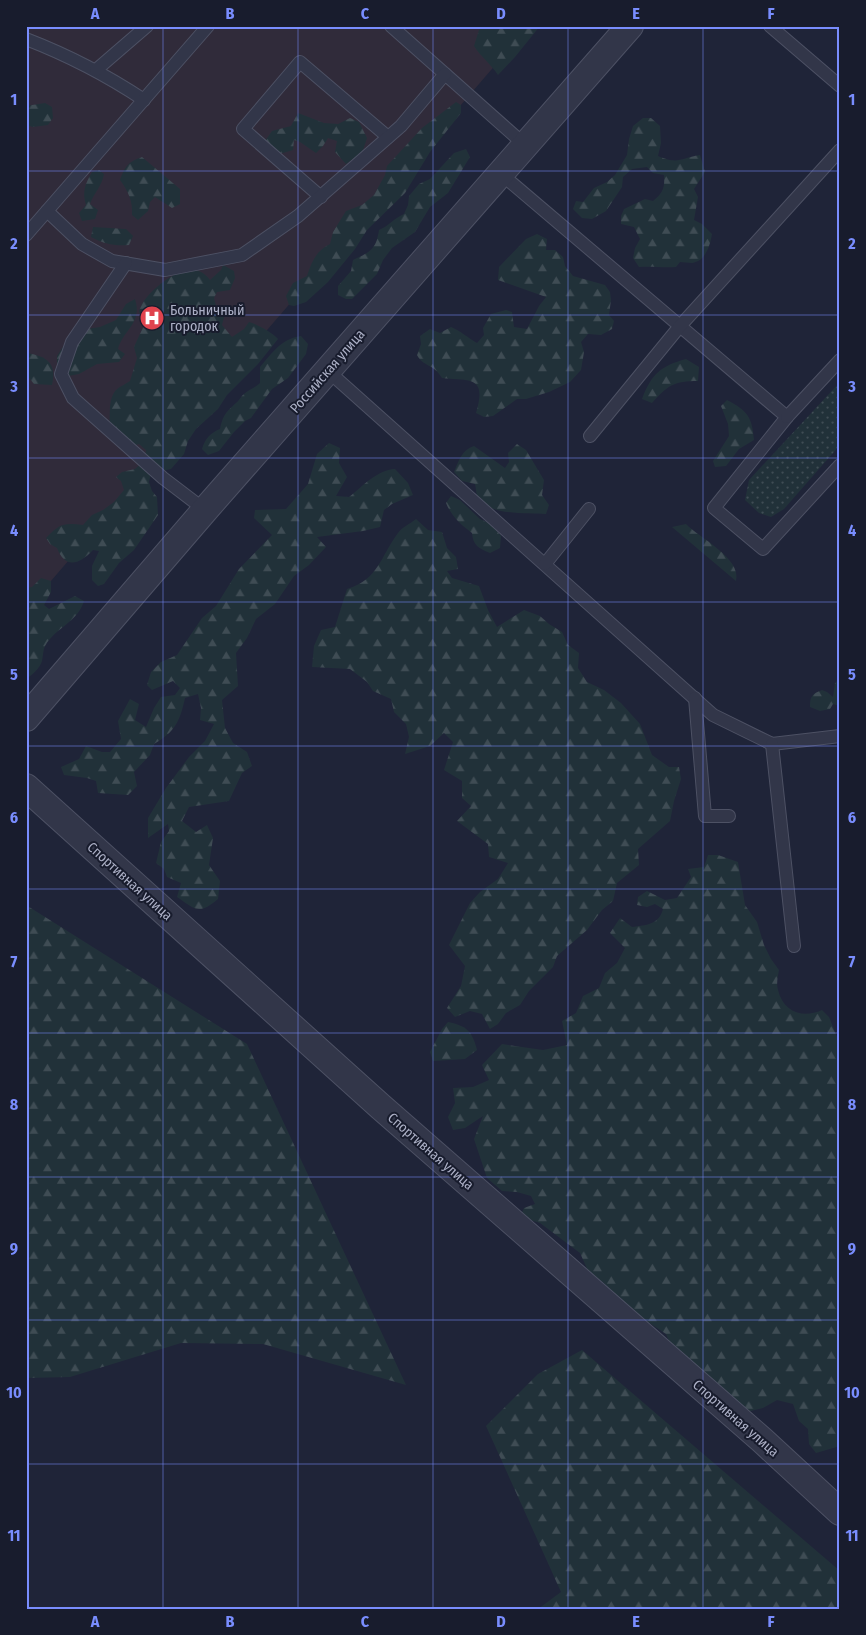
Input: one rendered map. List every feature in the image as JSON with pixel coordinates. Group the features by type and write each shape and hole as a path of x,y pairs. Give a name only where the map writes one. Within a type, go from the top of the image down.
{"street":[{"name":"Российская улица","path":"26,718 205,510 630,26"},
{"name":"Спортивная улица","path":"26,787 373,1101 762,1440 840,1512"}],"lane":[{"path":"96,70 147,26"},
{"path":"26,235 208,26"},
{"path":"391,26 525,145"},
{"path":"770,26 840,86"},
{"path":"26,39 110,77 144,100"},
{"path":"320,196 243,129 300,62 388,137"},
{"path":"47,211 82,244 112,260 165,270 242,255 298,216 401,126 445,74"},
{"path":"590,436 680,326 840,150"},
{"path":"500,173 788,417"},
{"path":"126,263 72,342 62,374 73,398 163,478 205,510"},
{"path":"840,360 788,417 714,508 764,549 840,465"},
{"path":"328,371 714,715 772,744 840,736"},
{"path":"545,564 589,509"},
{"path":"695,698 705,816 729,816"},
{"path":"772,744 794,946"}],"shaded area":[{"name":"Больничный городок","path":"26,26 529,26 26,610"}],"green space":[{"path":"483,26 540,26 498,75 474,46 479,30"},
{"path":"456,102 461,105 461,113 430,152 405,193 367,230 355,249 328,282 306,302 294,306 289,305 286,296 293,283 307,276 315,257 330,244 333,232 346,211 362,205 374,195 385,175 387,166 422,128"},
{"path":"45,103 52,107 53,118 48,125 33,127 26,125 26,106"},
{"path":"298,113 324,123 338,124 350,118 359,122 367,138 362,153 346,164 335,152 337,141 328,138 316,153 294,140 293,150 283,153 269,152 265,141 272,131 291,126"},
{"path":"643,118 651,118 660,126 661,143 658,156 665,159 679,160 700,155 705,172 694,189 698,197 694,220 702,224 712,234 704,256 697,262 680,262 676,267 639,267 633,258 635,248 640,239 634,227 621,224 621,216 624,209 645,199 653,201 664,187 664,175 653,173 647,167 632,169 623,177 622,187 606,211 592,219 582,218 573,209 576,201 583,202 594,188 607,182 615,175 627,155 633,126"},
{"path":"466,149 470,157 448,193 430,207 415,232 392,248 383,260 377,274 352,299 346,299 338,295 338,286 351,271 353,260 371,250 376,242 379,230 404,214 409,196 419,184 430,179 454,153"},
{"path":"142,157 180,189 180,204 172,208 155,197 150,202 148,211 138,220 132,215 132,205 129,196 120,180 128,165"},
{"path":"99,170 104,174 103,178 90,204 98,210 95,219 82,221 79,213 86,205 84,192 86,184 92,172"},
{"path":"93,227 126,229 133,236 129,245 109,244 91,237"},
{"path":"537,234 547,239 546,250 555,250 563,257 565,266 573,276 605,285 610,292 609,315 614,321 612,329 601,335 588,334 581,342 584,352 581,370 570,382 549,392 526,399 517,399 493,416 484,417 476,413 479,401 478,386 468,381 442,378 439,373 419,359 417,355 421,344 420,336 430,329 440,333 451,327 477,343 484,335 483,328 491,314 506,310 512,312 514,327 527,329 546,297 498,280 499,267 526,239"},
{"path":"223,265 234,271 235,278 230,290 217,292 214,298 216,306 225,314 222,325 232,337 244,329 249,322 265,329 278,339 258,364 227,395 218,409 196,429 188,441 184,454 171,469 151,473 149,482 152,491 157,497 158,515 134,550 119,563 104,584 98,586 92,580 92,566 99,551 93,550 83,559 68,562 46,538 55,529 63,525 83,525 92,515 114,502 124,490 121,481 116,477 122,472 135,469 144,461 146,450 139,444 129,447 109,430 111,399 118,389 130,381 137,358 134,347 144,325 139,311 143,302 160,284 177,274 195,270 203,273 210,280 221,270"},
{"path":"135,299 136,314 120,342 118,349 125,354 119,362 97,364 79,374 63,377 57,369 57,356 66,342 80,330 100,327 116,320 126,304"},
{"path":"301,336 308,344 306,354 288,378 272,389 251,418 234,432 219,451 208,455 202,449 206,439 213,432 220,429 225,414 243,395 260,383 260,367 273,351 283,343"},
{"path":"26,353 40,356 49,362 53,371 52,385 34,384 26,374"},
{"path":"686,359 699,367 698,381 672,385 652,403 642,399 658,372"},
{"path":"840,382 840,445 784,509 771,517 759,513 745,500 749,480"},
{"path":"727,400 744,411 748,416 754,440 739,449 726,466 715,467 713,461 729,436 728,424 721,406"},
{"path":"329,443 340,448 339,463 347,477 336,496 349,497 376,475 395,469 408,483 413,495 392,504 384,510 380,527 317,537 326,547 309,565 294,576 275,604 256,619 247,638 236,653 238,686 222,700 225,728 233,743 247,752 252,766 242,773 229,801 189,807 182,821 196,832 207,825 213,838 209,865 220,881 218,899 202,909 193,908 177,897 181,883 167,877 164,869 156,863 161,842 169,831 168,824 148,838 148,818 166,788 189,757 205,741 214,724 200,720 201,708 198,694 185,698 176,725 167,735 154,744 150,755 134,772 137,786 128,795 98,793 96,781 64,775 61,767 79,759 86,746 102,752 110,752 121,739 118,721 130,699 139,704 135,720 146,727 161,697 175,695 180,688 173,681 152,690 147,685 151,672 161,662 177,655 202,618 216,606 239,569 272,535 254,518 255,510 286,509 308,484 317,454"},
{"path":"517,444 526,450 544,480 542,495 549,505 546,514 508,512 489,507 477,496 475,484 462,481 454,472 464,453 474,446 505,468 509,462 508,453"},
{"path":"451,496 460,500 480,519 491,524 501,536 500,548 490,553 477,546 472,533 457,520 448,508 446,503"},
{"path":"416,519 428,530 442,532 447,548 456,557 458,569 447,571 452,578 479,586 497,627 524,610 540,616 562,632 568,645 579,653 578,668 587,682 604,690 621,703 640,724 652,755 669,767 679,767 681,779 670,821 638,849 639,865 617,883 613,901 602,910 587,930 557,956 553,967 529,991 520,1005 506,1013 498,1024 490,1029 482,1014 470,1011 455,1017 447,1008 461,986 465,966 449,945 470,903 480,892 498,879 508,863 489,857 488,844 457,821 471,806 462,798 462,781 444,770 453,742 444,733 430,746 405,754 409,737 406,724 394,712 391,699 373,691 367,682 350,669 312,667 314,646 321,630 335,627 347,589 358,585 372,573 400,531"},
{"path":"686,524 718,549 733,564 736,581 672,527"},
{"path":"41,578 51,581 51,592 44,605 49,609 75,596 84,601 76,615 55,634 44,648 40,666 26,679 26,588 32,587"},
{"path":"840,678 840,706 833,704 830,709 820,711 810,707 811,698 819,691 827,692 833,697 835,683"},
{"path":"708,855 718,855 738,862 745,905 757,922 764,945 779,970 777,988 784,1004 795,1012 801,1013 815,1013 822,1010 829,1017 840,1044 840,1446 816,1453 809,1444 808,1429 799,1421 793,1404 777,1400 763,1408 738,1414 674,1353 666,1334 616,1303 604,1283 589,1273 580,1253 540,1223 520,1217 524,1208 535,1204 531,1196 517,1192 502,1191 487,1178 474,1139 483,1116 465,1128 453,1130 448,1117 455,1103 453,1088 473,1087 489,1080 482,1065 502,1044 543,1050 567,1045 562,1021 576,1013 583,996 599,988 605,973 617,963 625,948 610,933 620,918 632,927 647,925 655,921 663,909 655,904 647,907 637,905 638,897 647,891 665,900 677,898 691,877 688,869 704,867"},
{"path":"26,905 247,1044 406,1385 263,1344 181,1343 70,1377 26,1378"},
{"path":"448,1022 460,1025 468,1030 477,1050 465,1059 433,1061 430,1052 442,1029"},
{"path":"582,1350 840,1571 840,1609 538,1609 561,1592 486,1426 538,1374"}],"place":[{"name":"Больничный городок","path":"152,318"}]}
